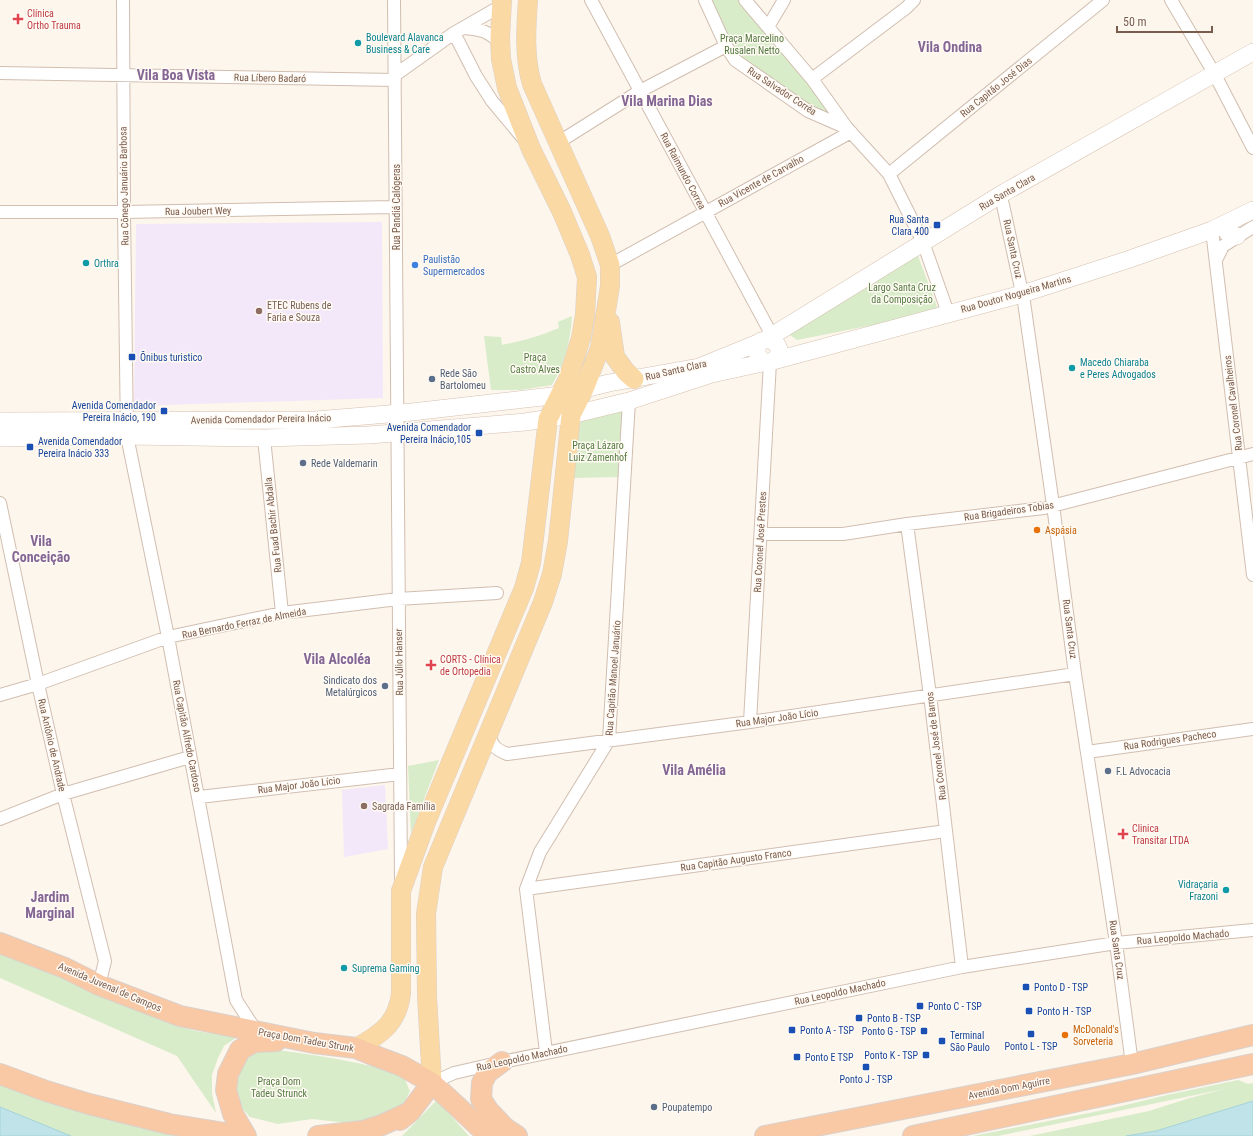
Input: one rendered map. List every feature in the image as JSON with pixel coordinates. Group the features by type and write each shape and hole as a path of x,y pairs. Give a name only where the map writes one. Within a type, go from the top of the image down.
{"highway":[{"name":"Avenida Juvenal de Campos","path":"0,943 65,968 100,985 180,1016 251,1030"},
{"name":"Praça Dom Tadeu Strunk","path":"251,1030 314,1043 356,1048 402,1066 432,1083"},
{"name":"Avenida Dom Aguirre","path":"765,1136 1132,1064 1253,1035"},
{"path":"244,1136 233,1114 226,1090 228,1074 240,1050 254,1042 271,1041 314,1043"},
{"path":"502,1062 487,1073 482,1082 481,1099 488,1110 505,1128 517,1136"},
{"path":"913,1136 1253,1064"},
{"path":"0,1074 46,1091 89,1104 169,1124 244,1136"},
{"path":"382,1136 410,1112 432,1083 489,1136"},
{"path":"318,1136 363,1131 382,1125 410,1112"}],"main road":[{"path":"432,1083 427,996 426,914 433,867 543,602 552,574 558,541 571,415 584,389 600,348 608,307 610,286 610,265 600,236 528,72 526,36 528,0"},
{"path":"356,1048 386,1028 393,1020 399,1008 401,993 401,891 426,822 524,588 531,562 548,419 568,379 581,338 586,315 587,277 580,255 565,219 531,149 507,88 501,59 501,3"},
{"name":"Rua Santa Clara","path":"634,379 699,367 768,340 920,244 998,197 1253,52"},
{"name":"Rua Doutor Nogueira Martins","path":"630,401 712,374 770,361 1022,294 1127,260 1219,227 1253,210"},
{"path":"1219,227 1228,233 1237,236"},
{"path":"608,307 615,357 626,372 634,379"},
{"path":"768,340 779,348 776,358 770,361"},
{"name":"Avenida Comendador Pereira Inácio","path":"0,438 127,428 316,420 396,414 560,395 634,379"},
{"name":"Avenida Comendador Pereira Inácio","path":"0,420 264,438 397,434 548,419 630,401"},
{"path":"0,934 65,968"}],"street":[{"name":"Rua Cônego Januário Barbosa","path":"123,0 127,428"},
{"name":"Rua Pandiá Calógeras","path":"394,0 396,414"},
{"name":"Rua Raimundo Correa","path":"591,0 705,212 768,340"},
{"name":"Rua Salvador Corrêa","path":"705,0 726,46 735,60 808,111 849,130"},
{"name":"Rua Salvador Corrêa","path":"746,0 812,79 849,130 889,174 920,244 943,312 945,314"},
{"path":"768,27 784,0"},
{"name":"Rua Capitão José Dias","path":"889,174 1103,0"},
{"path":"1171,0 1214,73 1253,148"},
{"path":"395,78 458,31 501,3"},
{"path":"812,79 906,3"},
{"path":"458,31 480,30 490,33 501,46"},
{"path":"458,31 476,76 492,101 531,149"},
{"path":"559,142 640,91 726,46"},
{"name":"Rua Líbero Badaró","path":"0,73 123,76 395,78"},
{"name":"Rua Salvador Corrêa","path":"826,119 835,111"},
{"name":"Rua Vicente de Carvalho","path":"610,265 849,130"},
{"name":"Rua Santa Cruz","path":"998,197 1001,198 1003,205 1022,294 1116,943 1132,1064"},
{"name":"Rua Joubert Wey","path":"0,212 124,212 396,207"},
{"name":"Rua Coronel Cavalheiros","path":"1219,227 1216,260 1253,576"},
{"path":"1216,260 1223,246 1253,227"},
{"name":"Rua Coronel José Prestes","path":"750,722 770,361"},
{"name":"Rua Capitão Manoel Januário","path":"546,1052 526,889 540,852 610,740 630,401"},
{"path":"396,414 397,434"},
{"name":"Rua Capitão Alfredo Cardoso","path":"127,428 199,797 236,1000 251,1030"},
{"name":"Rua Júlio Hanser","path":"397,434 401,891"},
{"name":"Rua Fuad Bachir Abdalla","path":"264,438 282,613"},
{"name":"Rua Brigadeiros Tobias","path":"760,534 843,534 907,524 1044,508 1239,456 1253,454"},
{"name":"Rua Antônio de Andrade","path":"0,503 63,794 105,961 100,985"},
{"name":"Rua Coronel José de Barros","path":"907,524 930,695 962,967"},
{"name":"Rua Bernardo Ferraz de Almeida","path":"0,695 38,684 168,637 282,613 398,599 497,593"},
{"name":"Rua Major João Lício","path":"489,733 491,743 497,750 507,754 750,722 1076,674"},
{"name":"Rua Rodrigues Pacheco","path":"1088,752 1253,729"},
{"path":"0,819 63,794 190,757"},
{"name":"Rua Major João Lício","path":"199,797 400,774"},
{"name":"Rua Capitão Augusto Franco","path":"526,889 946,831"},
{"name":"Rua Leopoldo Machado","path":"432,1083 454,1073 546,1052 962,967 1116,943 1253,930"}],"shaded area":[{"name":"ETEC Rubens de Faria e Souza","path":"382,222 383,398 134,406 136,224"},
{"name":"Sagrada Família","path":"385,785 388,849 344,857 342,790"}],"green space":[{"name":"Praça Marcelino Rusalen Netto","path":"708,0 740,0 830,111 824,114 737,58"},
{"name":"Largo Santa Cruz da Composição","path":"917,253 939,312 797,340 790,335 795,327"},
{"name":"Praça Castro Alves","path":"572,316 566,352 552,385 520,390 491,390 484,336 501,337 502,345 524,340 559,328 558,322"},
{"name":"Praça Lázaro Luiz Zamenhof","path":"622,411 624,415 621,477 570,478 578,420"},
{"path":"439,760 411,833 408,766"},
{"path":"0,952 68,978 177,1026 196,1031 237,1037 224,1046 212,1075 212,1093 216,1113 177,1056 0,978"},
{"name":"Praça Dom Tadeu Strunck","path":"276,1050 345,1060 383,1069 405,1080 410,1091 401,1108 365,1125 312,1119 278,1124 250,1117 240,1106 234,1088 238,1071 245,1060 259,1051"},
{"path":"1238,1080 1248,1084 1253,1083 1253,1136 1030,1136 1149,1111 1224,1089 998,1136 973,1136 1109,1109"},
{"path":"0,1084 188,1136 0,1136"},
{"path":"437,1100 469,1136 402,1136"}],"water":[{"path":"1253,1101 1253,1136 1126,1136 1156,1131"},
{"path":"0,1107 71,1136 0,1136"}],"place":[{"name":"Clínica Ortho Trauma","path":"18,19"},
{"name":"Boulevard Alavanca Business & Care","path":"358,43"},
{"name":"Rua Santa Clara 400","path":"937,225"},
{"name":"Orthra","path":"86,263"},
{"name":"Paulistão Supermercados","path":"415,265"},
{"name":"ETEC Rubens de Faria e Souza","path":"259,311"},
{"name":"Õnibus turistico","path":"132,357"},
{"name":"Macedo Chiaraba e Peres Advogados","path":"1072,368"},
{"name":"Rede São Bartolomeu","path":"432,379"},
{"name":"Avenida Comendador Pereira Inácio, 190","path":"164,411"},
{"name":"Avenida Comendador Pereira Inácio,105","path":"479,433"},
{"name":"Avenida Comendador Pereira Inácio 333","path":"30,447"},
{"name":"Rede Valdemarin","path":"303,463"},
{"name":"Aspásia","path":"1037,530"},
{"name":"CORTS - Clínica de Ortopedia","path":"431,665"},
{"name":"Sindicato dos Metalúrgicos","path":"385,686"},
{"name":"F.L Advocacia","path":"1108,771"},
{"name":"Sagrada Família","path":"364,806"},
{"name":"Clinica Transitar LTDA","path":"1123,834"},
{"name":"Vidraçaria Frazoni","path":"1226,890"},
{"name":"Suprema Gaming","path":"344,968"},
{"name":"Ponto D - TSP","path":"1026,987"},
{"name":"Ponto C - TSP","path":"920,1006"},
{"name":"Ponto H - TSP","path":"1029,1011"},
{"name":"Ponto B - TSP","path":"859,1018"},
{"name":"Ponto A - TSP","path":"792,1030"},
{"name":"Ponto G - TSP","path":"924,1031"},
{"name":"Ponto L - TSP","path":"1031,1034"},
{"name":"McDonald's Sorveteria","path":"1065,1035"},
{"name":"Terminal São Paulo","path":"942,1041"},
{"name":"Ponto K - TSP","path":"926,1055"},
{"name":"Ponto E TSP","path":"797,1057"},
{"name":"Ponto J - TSP","path":"866,1067"},
{"name":"Poupatempo","path":"654,1107"}],"district":[{"name":"Vila Ondina","path":"950,47"},
{"name":"Vila Boa Vista","path":"176,75"},
{"name":"Vila Marina Dias","path":"667,101"},
{"name":"Vila Conceição","path":"41,550"},
{"name":"Vila Alcoléa","path":"337,659"},
{"name":"Vila Amélia","path":"694,770"},
{"name":"Jardim Marginal","path":"50,906"}]}
